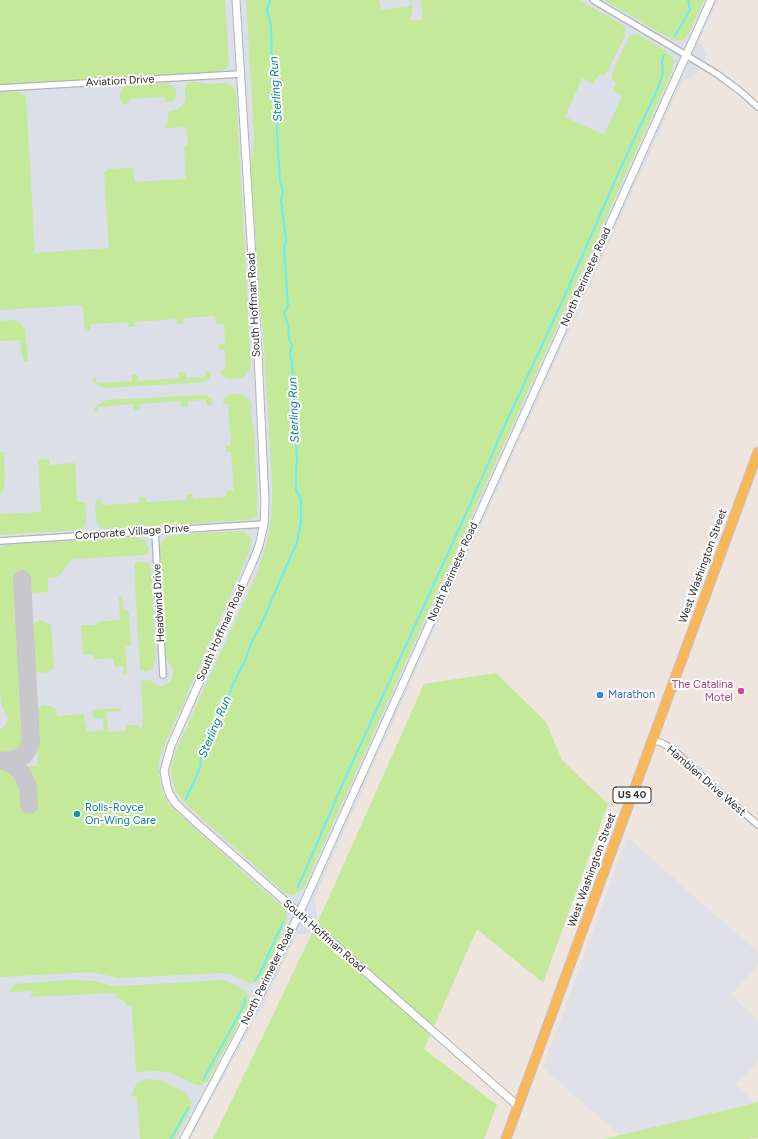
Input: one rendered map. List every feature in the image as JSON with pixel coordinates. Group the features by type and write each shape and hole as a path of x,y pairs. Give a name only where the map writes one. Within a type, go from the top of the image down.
{"main road":[{"name":"West Washington Street","path":"506,1139 758,452"}],"street":[{"name":"South Hoffman Road","path":"236,0 265,494 264,524 259,546 253,561 171,746 164,771 167,788 176,804 201,827 518,1106"},
{"path":"593,0 686,55 730,84 758,106"},
{"name":"North Perimeter Road","path":"184,1139 260,995 299,914 711,0"},
{"name":"Aviation Drive","path":"0,88 240,74"},
{"name":"Corporate Village Drive","path":"0,541 264,524"},
{"name":"Headwind Drive","path":"155,531 162,675"},
{"name":"Hamblen Drive West","path":"652,740 662,743 674,750 712,786 758,825"}],"shaded area":[{"path":"0,0 718,0 699,41 707,54 697,74 682,82 460,572 314,899 318,918 310,934 297,934 267,998 190,1139 0,1139"},
{"path":"626,840 631,840 758,952 758,965 731,995 758,1020 758,1061 736,1085 755,1103 620,1135 543,1068"}],"green space":[{"path":"0,0 225,0 229,64 224,70 207,73 0,85"},
{"path":"246,0 379,0 381,10 411,6 410,0 412,0 413,9 411,11 413,13 410,17 411,21 423,19 421,0 579,0 623,25 625,28 625,36 607,72 604,75 598,75 593,84 582,78 565,117 604,135 622,96 613,90 616,83 612,79 612,74 628,39 632,35 638,34 670,54 674,61 672,71 305,885 299,892 292,895 285,893 186,804 176,792 171,770 175,753 258,571 267,541 271,520 272,481 251,165 254,135"},
{"path":"604,0 704,0 687,36 679,41 673,40"},
{"path":"189,82 206,84 226,83 233,87 236,93 251,367 246,375 241,378 228,379 221,373 221,370 226,369 225,350 220,350 219,344 225,343 224,324 216,324 215,316 183,318 183,324 177,324 176,319 135,322 135,327 129,327 128,322 91,324 90,330 88,330 84,327 83,305 0,310 0,93 19,92 25,96 26,99 35,253 109,248 104,173 108,169 133,168 135,182 186,179 184,147 188,144 186,127 164,128 167,124 169,111 176,110 183,105 185,100 185,87"},
{"path":"167,83 173,86 176,90 176,98 172,102 167,102 164,97 130,99 129,103 125,105 122,104 120,92 123,87"},
{"path":"13,320 19,322 25,329 28,361 23,361 20,340 0,341 0,321"},
{"path":"205,371 210,371 211,376 204,382 107,388 100,387 92,381 93,378 96,377 96,383 132,381 132,375 138,375 138,381 179,378 179,372 186,372 186,378 205,377"},
{"path":"231,394 240,394 244,396 252,405 252,408 250,408 254,432 257,515 244,520 107,529 101,528 96,519 95,503 97,500 101,499 101,505 139,503 139,497 145,497 146,502 187,500 187,494 193,494 193,499 226,497 226,491 234,490 231,452 226,452 226,446 231,445 228,404 223,404 224,398"},
{"path":"205,395 212,399 213,403 211,405 207,406 206,400 188,401 188,407 181,407 181,401 140,404 140,409 134,410 133,404 98,407 98,412 95,412 94,410 99,404 107,400"},
{"path":"0,452 4,452 5,480 4,488 0,495"},
{"path":"49,459 49,465 75,463 77,502 85,502 85,526 79,530 0,535 0,514 41,512 38,460"},
{"path":"243,531 252,540 248,554 163,748 159,762 159,775 162,791 170,806 286,911 287,922 262,978 259,981 250,983 230,974 222,973 119,978 91,972 0,977 0,768 38,766 35,710 44,705 56,709 57,716 84,714 87,732 104,730 103,718 93,719 93,710 121,708 121,711 106,712 108,732 126,731 126,725 138,725 139,728 142,727 141,681 150,680 157,686 164,686 170,682 173,674 173,670 166,658 160,550 161,543 166,537 173,535"},
{"path":"135,537 146,542 149,549 147,553 143,555 74,559 69,562 58,577 48,578 48,592 28,593 27,578 16,578 25,721 24,740 22,745 17,749 10,752 0,752 0,730 5,726 8,719 1,704 0,691 0,546"},
{"path":"137,562 148,562 151,568 156,657 154,665 151,670 148,671 141,671 140,669 134,566"},
{"path":"119,597 122,597 123,610 128,611 129,614 131,645 125,647 127,673 125,674 123,673 123,666 114,667 114,658 94,659 94,656 92,655 83,655 81,625 97,625 97,622 120,620"},
{"path":"39,620 51,625 54,668 42,673 32,669 29,627"},
{"path":"496,673 546,722 562,760 608,804 543,983 477,929 424,1049 497,1105 484,1139 213,1139 326,904 424,684"},
{"path":"70,980 96,981 109,985 120,986 223,980 234,984 245,991 250,1002 207,1082 201,1085 196,1085 169,1072 136,1072 132,1007 127,1006 123,1000 116,997 115,993 30,997 34,991 9,992 15,984"},
{"path":"150,1079 162,1081 186,1093 191,1101 191,1109 175,1139 140,1139 137,1097 132,1096 137,1083"},
{"path":"758,1101 758,1138 604,1139 755,1103"}],"waterway":[{"name":"Sterling Run","path":"186,799 200,768 201,757 207,742 212,736 223,712 234,682 245,661 252,641 260,627 297,542 301,521 301,499 296,490 297,463 292,362 290,355 292,345 289,339 288,323 284,313 288,306 284,248 286,241 281,200 283,191 280,181 271,25 267,10 270,0"},
{"path":"675,36 690,10 688,0"},
{"path":"298,887 344,781 659,86 663,73 662,62 664,55"},
{"path":"255,980 260,973 283,922"},
{"path":"203,1080 244,1005 245,998"},
{"path":"171,1139 188,1108"}],"taxiway":[{"path":"0,761 13,760 24,755 31,742 22,579"},
{"path":"1,761 7,762 16,767 23,775 28,788 29,805"}],"place":[{"name":"The Catalina Motel","path":"741,691"},
{"name":"Marathon","path":"600,695"},
{"name":"Rolls-Royce On-Wing Care","path":"77,814"}]}
